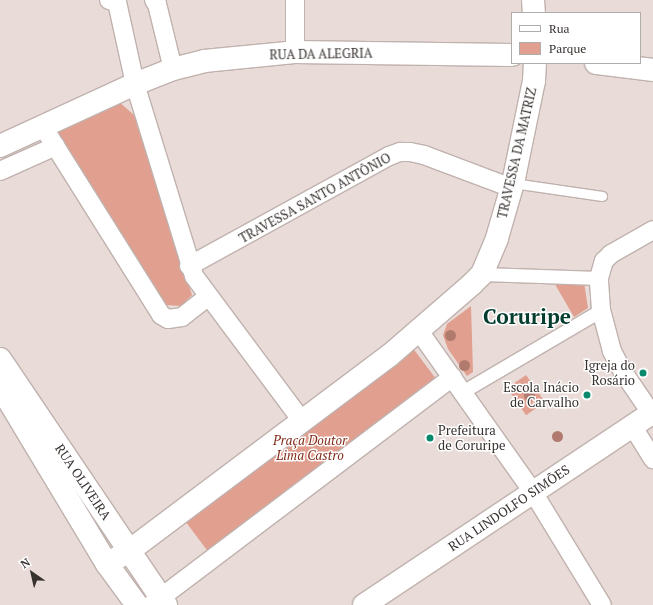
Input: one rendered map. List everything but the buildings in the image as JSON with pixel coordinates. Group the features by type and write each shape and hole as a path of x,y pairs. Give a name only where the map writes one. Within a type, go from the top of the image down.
{"street":[{"path":"154,0 157,4 173,69"},
{"path":"295,0 295,52"},
{"path":"533,0 534,12"},
{"path":"119,1 135,84 189,266 208,297 302,421"},
{"name":"RUA DA ALEGRIA","path":"0,146 42,125 135,84 173,69 204,61 295,52 511,55"},
{"name":"TRAVESSA DA MATRIZ","path":"419,331 482,274 497,238 512,186 534,81 535,64"},
{"path":"604,64 653,70"},
{"path":"42,125 161,315 168,319 182,317 208,297"},
{"path":"0,171 56,146"},
{"name":"TRAVESSA SANTO ANTÔNIO","path":"189,266 389,156 400,152 410,152 424,155 512,186"},
{"path":"652,412 623,372 612,351 601,310 598,278 604,261 611,254 653,230"},
{"path":"482,274 598,278"},
{"path":"159,603 457,384 601,310"},
{"path":"107,564 129,551 389,356 419,331 533,492 602,605"},
{"name":"RUA OLIVEIRA","path":"0,359 129,551 159,603"},
{"name":"RUA OLIVEIRA","path":"0,386 107,564 137,605"},
{"name":"RUA LINDOLFO SIMÕES","path":"370,603 533,492 633,427 652,412"},
{"path":"633,427 653,459"}],"lane":[{"path":"512,186 602,196"}],"green space":[{"path":"118,101 134,115 192,295 181,306 166,305 55,133 56,127"},
{"path":"555,279 584,282 588,308 574,317 556,286"},
{"path":"471,306 473,372 467,376 448,349 443,335 447,324"},
{"name":"Praça Doutor Lima Castro","path":"412,347 436,379 208,551 184,519"},
{"path":"526,375 545,402 526,415 507,388"}],"place":[{"name":"Igreja do Rosário","path":"643,373"},
{"name":"Escola Inácio de Carvalho","path":"587,395"},
{"name":"Prefeitura de Coruripe","path":"430,438"}],"district":[{"name":"Coruripe","path":"527,316"}]}
